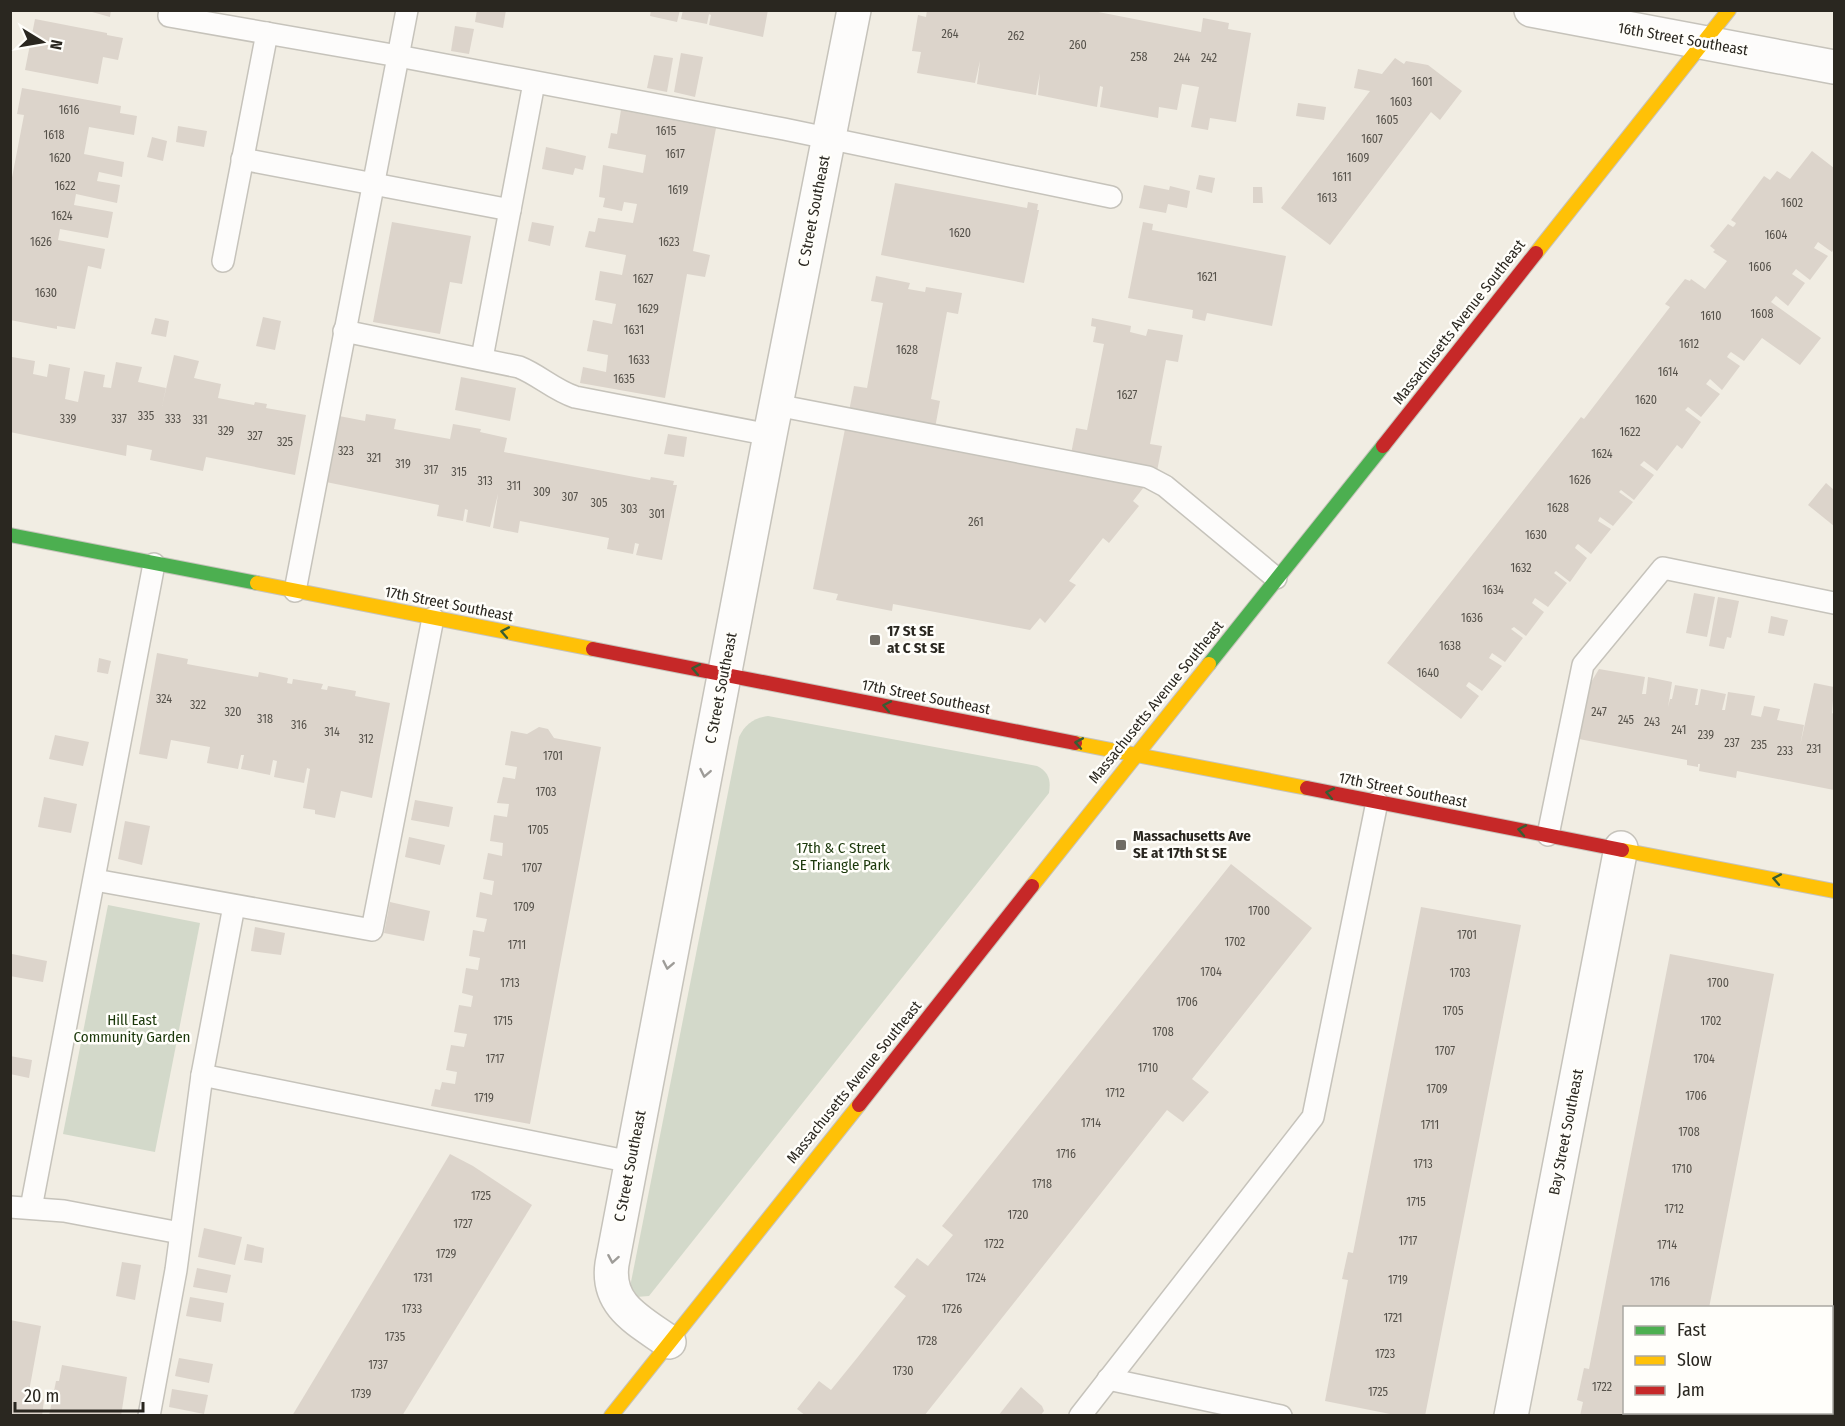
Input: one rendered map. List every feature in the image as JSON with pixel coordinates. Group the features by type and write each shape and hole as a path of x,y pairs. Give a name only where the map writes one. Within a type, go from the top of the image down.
{"main road":[{"name":"Massachusetts Avenue Southeast","path":"611,1416 1729,10"},
{"name":"17th Street Southeast","path":"10,535 1834,891"}],"street":[{"name":"C Street Southeast","path":"669,1342 625,1309 612,1289 610,1276 773,420 854,10"},
{"name":"16th Street Southeast","path":"1532,10 1834,67"},
{"name":"Bay Street Southeast","path":"1511,1416 1621,848"}],"lane":[{"path":"170,10 169,16 398,56 829,138 1111,197"},
{"path":"295,591 407,10"},
{"path":"223,261 267,33"},
{"path":"482,358 534,82"},
{"path":"242,159 510,210"},
{"path":"344,331 519,367 533,373 561,392 575,397 773,420 1148,477 1165,486 1276,578"},
{"path":"154,564 95,880 21,1208 64,1211 180,1233"},
{"path":"1548,835 1584,665 1663,568 1834,603"},
{"path":"95,880 372,930 433,618"},
{"path":"1080,1416 1313,1117 1377,802"},
{"path":"149,1416 176,1270 202,1075 234,906"},
{"path":"202,1075 631,1162"},
{"path":"1108,1380 1278,1415"}],"green space":[{"name":"17th & C Street SE Triangle Park","path":"768,716 1037,766 1048,777 1049,793 649,1296 636,1297 630,1287 739,737 750,722"},
{"name":"Hill East Community Garden","path":"108,905 200,923 155,1152 63,1134"}],"building":[{"path":"85,10 111,10 110,17"},
{"path":"477,10 506,10 503,28 475,22"},
{"path":"651,10 680,10 677,22 650,16"},
{"path":"683,10 768,10 763,37 709,25 711,15 709,14 707,24 681,19"},
{"path":"927,10 1088,10 1201,32 1203,18 1229,23 1228,29 1251,33 1236,122 1210,118 1208,130 1191,127 1199,87 1182,84 1177,110 1159,107 1158,118 1100,107 1103,87 1100,86 1097,107 1038,95 1040,73 1036,95 977,84 980,61 975,83 917,73 921,52 912,51 918,15 926,17"},
{"path":"35,19 123,38 118,60 103,57 98,84 25,70"},
{"path":"455,26 474,29 469,54 451,51"},
{"path":"681,53 703,57 695,97 674,92"},
{"path":"654,55 673,58 667,92 647,88"},
{"path":"1395,58 1404,64 1406,61 1428,65 1462,91 1440,120 1431,112 1330,245 1281,208 1370,91 1354,88 1358,69 1382,74"},
{"path":"22,88 121,106 120,113 137,116 134,135 89,127 84,154 124,162 122,177 99,172 97,181 120,185 117,203 76,194 74,205 113,212 108,238 60,229 58,240 105,249 101,269 88,266 75,329 57,326 57,329 10,320 10,188 24,115 17,114"},
{"path":"1298,103 1326,107 1324,120 1296,116"},
{"path":"621,110 716,128 693,251 710,255 705,277 687,274 665,398 580,383 583,367 606,372 608,355 587,351 593,320 612,324 616,304 595,300 600,271 622,275 626,255 585,247 589,231 595,232 598,218 633,223 637,204 624,202 622,211 603,207 605,198 599,197 603,165 643,173 646,155 608,148 611,133 617,134"},
{"path":"178,126 207,131 204,147 176,142"},
{"path":"152,137 167,141 163,161 147,157"},
{"path":"546,147 586,156 583,170 575,168 573,175 542,169"},
{"path":"1812,151 1834,168 1834,248 1832,252 1818,242 1814,248 1828,256 1810,280 1796,269 1792,274 1805,283 1788,306 1776,296 1771,302 1821,338 1800,365 1762,338 1744,361 1731,352 1729,354 1727,357 1740,366 1722,390 1710,379 1706,384 1720,394 1701,417 1688,407 1685,410 1701,422 1682,449 1677,445 1657,471 1644,461 1640,465 1654,475 1634,500 1621,490 1619,492 1633,502 1613,526 1600,517 1598,521 1611,529 1591,554 1578,544 1576,546 1575,548 1587,558 1570,582 1556,571 1554,573 1567,583 1548,607 1535,598 1532,603 1544,612 1526,636 1514,627 1511,629 1523,638 1505,662 1492,653 1489,658 1502,666 1482,691 1468,683 1466,686 1479,696 1461,719 1387,663 1581,417 1584,419 1670,307 1665,304 1685,279 1690,281 1691,279 1705,289 1727,261 1713,252 1715,250 1710,246 1728,224 1733,227 1735,225 1736,223 1731,220 1764,176 1770,180 1777,171 1790,179"},
{"path":"1199,175 1215,178 1212,193 1196,189"},
{"path":"895,183 1027,208 1028,202 1038,204 1037,210 1039,210 1024,283 881,255"},
{"path":"1144,185 1169,190 1170,186 1190,191 1187,208 1168,204 1166,213 1139,208"},
{"path":"1253,187 1262,187 1263,203 1253,203"},
{"path":"392,222 471,236 462,284 450,282 440,334 373,322"},
{"path":"532,222 554,226 550,246 528,241"},
{"path":"1143,222 1153,224 1152,230 1286,256 1272,326 1207,313 1205,321 1192,318 1193,310 1128,298"},
{"path":"876,276 910,283 908,289 925,292 926,287 962,293 958,314 947,312 931,399 940,401 935,428 849,411 854,386 867,388 883,303 871,301"},
{"path":"263,317 281,321 275,350 256,346"},
{"path":"155,318 169,321 166,337 151,334"},
{"path":"1092,318 1131,326 1130,332 1146,336 1148,329 1183,335 1178,362 1166,360 1150,444 1162,446 1157,471 1071,454 1076,428 1087,430 1104,344 1093,342 1096,327 1091,326"},
{"path":"174,355 199,361 194,378 221,384 218,398 254,405 255,402 267,404 266,408 306,415 295,475 206,457 203,471 150,460 152,450 127,445 126,456 10,432 12,357 35,361 33,374 47,377 49,364 70,368 65,399 78,402 84,371 105,375 103,387 111,388 116,362 142,367 138,382 166,388 162,406"},
{"path":"461,377 516,388 510,421 455,410"},
{"path":"366,414 396,419 394,429 450,439 453,424 481,429 480,432 507,438 504,452 650,480 651,477 674,481 673,485 677,485 662,560 636,555 639,544 635,543 633,554 607,549 609,538 520,521 518,533 493,528 498,494 490,527 466,522 468,510 465,509 463,521 437,516 439,505 326,482 339,416 365,421"},
{"path":"845,429 1144,487 1133,501 1139,506 1109,543 1103,538 1069,581 1076,585 1045,623 1040,618 1030,630 893,604 892,611 836,600 838,594 813,589"},
{"path":"668,434 687,437 684,457 664,454"},
{"path":"1826,483 1834,490 1834,526 1808,505"},
{"path":"1694,593 1715,597 1707,637 1686,633"},
{"path":"1718,597 1739,601 1731,638 1727,637 1724,649 1709,646"},
{"path":"1771,616 1788,620 1784,636 1768,633"},
{"path":"157,653 188,659 187,664 258,677 259,672 288,678 287,683 292,684 293,679 323,684 321,689 327,690 328,686 356,691 355,696 390,703 372,798 341,791 335,818 315,814 315,810 303,808 310,769 307,768 304,783 274,777 277,761 273,760 270,775 241,769 244,755 241,755 238,769 207,763 210,747 171,740 167,759 139,754"},
{"path":"99,658 111,661 108,674 97,672"},
{"path":"1599,669 1645,677 1642,694 1646,694 1648,677 1672,682 1668,707 1675,685 1698,689 1695,705 1698,705 1701,689 1726,694 1722,710 1725,710 1728,692 1755,696 1751,715 1761,717 1764,706 1780,709 1777,720 1804,725 1800,746 1814,683 1834,687 1832,713 1834,714 1834,790 1737,771 1736,778 1699,771 1700,764 1698,767 1687,765 1687,760 1579,739 1590,684"},
{"path":"539,727 548,729 554,738 601,747 530,1124 431,1106 435,1089 440,1090 442,1082 455,1084 457,1072 446,1070 451,1045 464,1047 467,1034 454,1032 459,1005 471,1007 473,996 462,993 466,968 478,970 480,958 469,956 473,930 484,932 487,919 476,917 480,892 492,895 494,881 483,879 488,853 502,856 503,843 490,841 494,815 507,817 509,804 497,803 503,777 515,779 517,767 505,765 511,731 527,734"},
{"path":"55,735 89,742 83,766 49,759"},
{"path":"44,797 77,804 71,833 38,827"},
{"path":"415,800 453,807 449,827 411,820"},
{"path":"125,821 150,826 142,865 118,859"},
{"path":"409,837 445,845 440,865 405,857"},
{"path":"1231,864 1312,928 1192,1079 1209,1092 1183,1122 1167,1110 924,1416 806,1416 797,1409 819,1381 831,1390 857,1358 906,1296 894,1287 917,1258 928,1266 953,1235 942,1226"},
{"path":"390,902 430,911 424,941 384,933"},
{"path":"1421,907 1521,925 1425,1416 1400,1416 1325,1401 1348,1280 1342,1279 1348,1252 1353,1253"},
{"path":"255,927 285,933 281,955 251,951"},
{"path":"12,954 47,961 43,982 10,976"},
{"path":"1670,954 1774,974 1709,1306 1623,1306 1623,1414 1689,1414 1688,1416 1580,1416 1583,1402 1577,1400 1584,1368 1589,1369"},
{"path":"10,1056 32,1060 29,1078 10,1074"},
{"path":"450,1154 473,1166 532,1205 402,1416 292,1416"},
{"path":"204,1228 242,1237 235,1265 198,1257"},
{"path":"247,1244 264,1248 262,1263 244,1260"},
{"path":"122,1262 141,1265 135,1300 116,1296"},
{"path":"197,1268 231,1275 227,1293 193,1287"},
{"path":"190,1297 224,1303 221,1322 186,1316"},
{"path":"10,1320 41,1326 28,1397 44,1400 42,1416 10,1416"},
{"path":"179,1358 213,1364 209,1383 175,1376"},
{"path":"62,1365 127,1377 121,1416 49,1416 56,1381 59,1381"},
{"path":"1021,1387 1042,1406 1044,1411 1040,1416 998,1416"},
{"path":"172,1389 208,1395 204,1414 169,1407"}],"traffic: fast":[{"path":"1209,664 1383,446"},
{"path":"10,535 257,583"}],"traffic: slow":[{"path":"1536,253 1729,10"},
{"path":"257,583 593,649"},
{"path":"1032,886 1209,664"},
{"path":"1075,743 1307,788"},
{"path":"1622,850 1834,891"},
{"path":"611,1416 859,1105"}],"traffic: jam":[{"path":"1383,446 1536,253"},
{"path":"593,649 1075,743"},
{"path":"1307,788 1622,850"},
{"path":"859,1105 1032,886"}],"place":[{"name":"17 St SE at C St SE","path":"875,640"},
{"name":"Massachusetts Ave SE at 17th St SE","path":"1121,845"}]}
